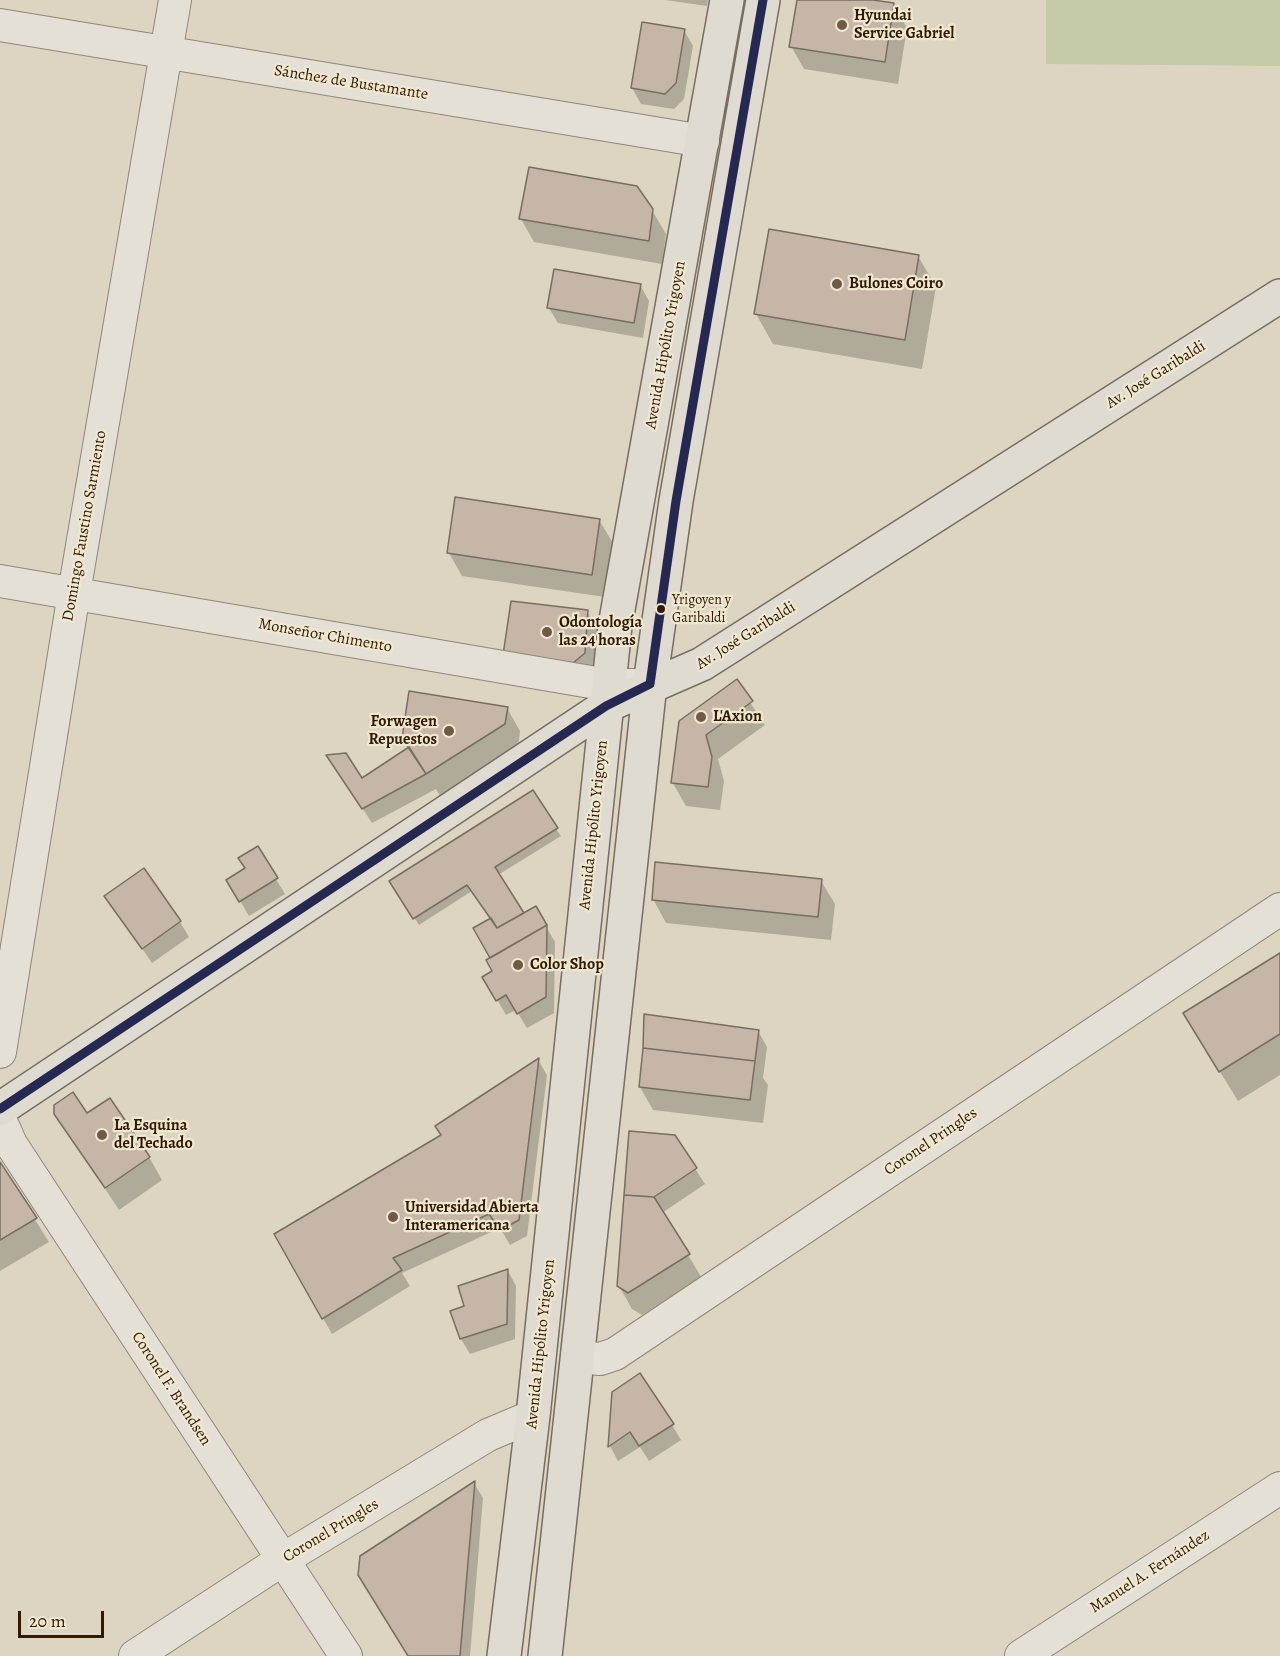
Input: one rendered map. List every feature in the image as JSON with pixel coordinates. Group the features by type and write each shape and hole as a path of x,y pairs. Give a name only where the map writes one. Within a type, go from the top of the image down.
{"main road":[{"name":"Avenida Hipólito Yrigoyen","path":"504,1656 533,1416 615,626 727,0"},
{"path":"545,1656 650,684 676,501 763,0"},
{"name":"Av. José Garibaldi","path":"0,1109 607,695 650,684 702,664 1280,296"}],"street":[{"name":"Domingo Faustino Sarmiento","path":"0,1052 74,593 175,0"},
{"name":"Sánchez de Bustamante","path":"0,25 703,141"},
{"name":"Monseñor Chimento","path":"0,581 74,593 607,695"},
{"name":"Coronel Pringles","path":"577,1357 600,1359 615,1354 1280,909"},
{"name":"Coronel F. Brandsen","path":"0,1119 11,1144 346,1656"},
{"name":"Coronel Pringles","path":"135,1656 282,1560 488,1435 533,1416"},
{"name":"Manuel A. Fernández","path":"1021,1656 1280,1488"}],"green space":[{"path":"1046,0 1280,0 1280,66 1046,64"}],"building":[{"name":"Hyundai Service Gabriel","path":"797,0 873,0 894,3 885,62 789,47"},
{"path":"642,22 685,29 676,83 665,94 631,88"},
{"path":"529,167 637,186 653,209 649,241 519,219"},
{"name":"Bulones Coiro","path":"769,229 919,255 905,340 754,314"},
{"path":"554,269 641,284 634,323 547,308"},
{"path":"455,497 600,519 592,575 447,553"},
{"name":"Odontología las 24 horas","path":"511,601 588,610 585,653 573,663 503,655"},
{"path":"737,679 753,701 706,735 712,757 708,787 671,783 679,721"},
{"name":"Forwagen Repuestos","path":"409,691 508,707 505,724 426,774 402,738"},
{"path":"409,747 426,774 362,809 326,755 346,753 362,778"},
{"path":"533,790 558,828 495,867 524,913 497,928 467,885 413,919 389,881"},
{"path":"258,846 278,878 239,902 226,880 245,868 238,858"},
{"path":"655,862 822,879 818,917 652,900"},
{"path":"144,868 181,921 142,949 104,896"},
{"path":"536,906 547,925 490,958 473,928 491,918 497,928"},
{"name":"Color Shop","path":"547,925 546,997 517,1014 506,995 496,1001 482,977 492,971 486,960"},
{"path":"1280,953 1280,1034 1219,1072 1183,1013"},
{"path":"644,1014 759,1030 755,1061 643,1048"},
{"path":"643,1048 755,1061 750,1100 639,1087"},
{"name":"Universidad Abierta Interamericana","path":"539,1058 519,1220 500,1230 489,1214 393,1258 402,1270 322,1319 274,1234 441,1135 435,1126"},
{"name":"La Esquina del Techado","path":"73,1092 87,1113 110,1098 150,1157 105,1188 54,1114 54,1105"},
{"path":"629,1131 675,1135 697,1168 654,1197 624,1195"},
{"path":"0,1162 37,1218 0,1240"},
{"path":"624,1195 654,1197 690,1254 628,1293 617,1286"},
{"path":"508,1269 507,1324 460,1339 450,1311 464,1306 458,1286"},
{"path":"640,1373 674,1424 639,1446 630,1432 608,1447 612,1392"},
{"path":"475,1481 460,1656 408,1656 358,1575 360,1556"}],"transit line":[{"path":"0,1109 606,706 650,684 676,501 763,0"}],"place":[{"name":"Hyundai Service Gabriel","path":"842,25"},
{"name":"Bulones Coiro","path":"837,284"},
{"name":"Yrigoyen y Garibaldi","path":"661,609"},
{"name":"Odontología las 24 horas","path":"547,632"},
{"name":"L'Axion","path":"701,717"},
{"name":"Forwagen Repuestos","path":"449,731"},
{"name":"Color Shop","path":"518,965"},
{"name":"La Esquina del Techado","path":"102,1135"},
{"name":"Universidad Abierta Interamericana","path":"393,1217"}]}
